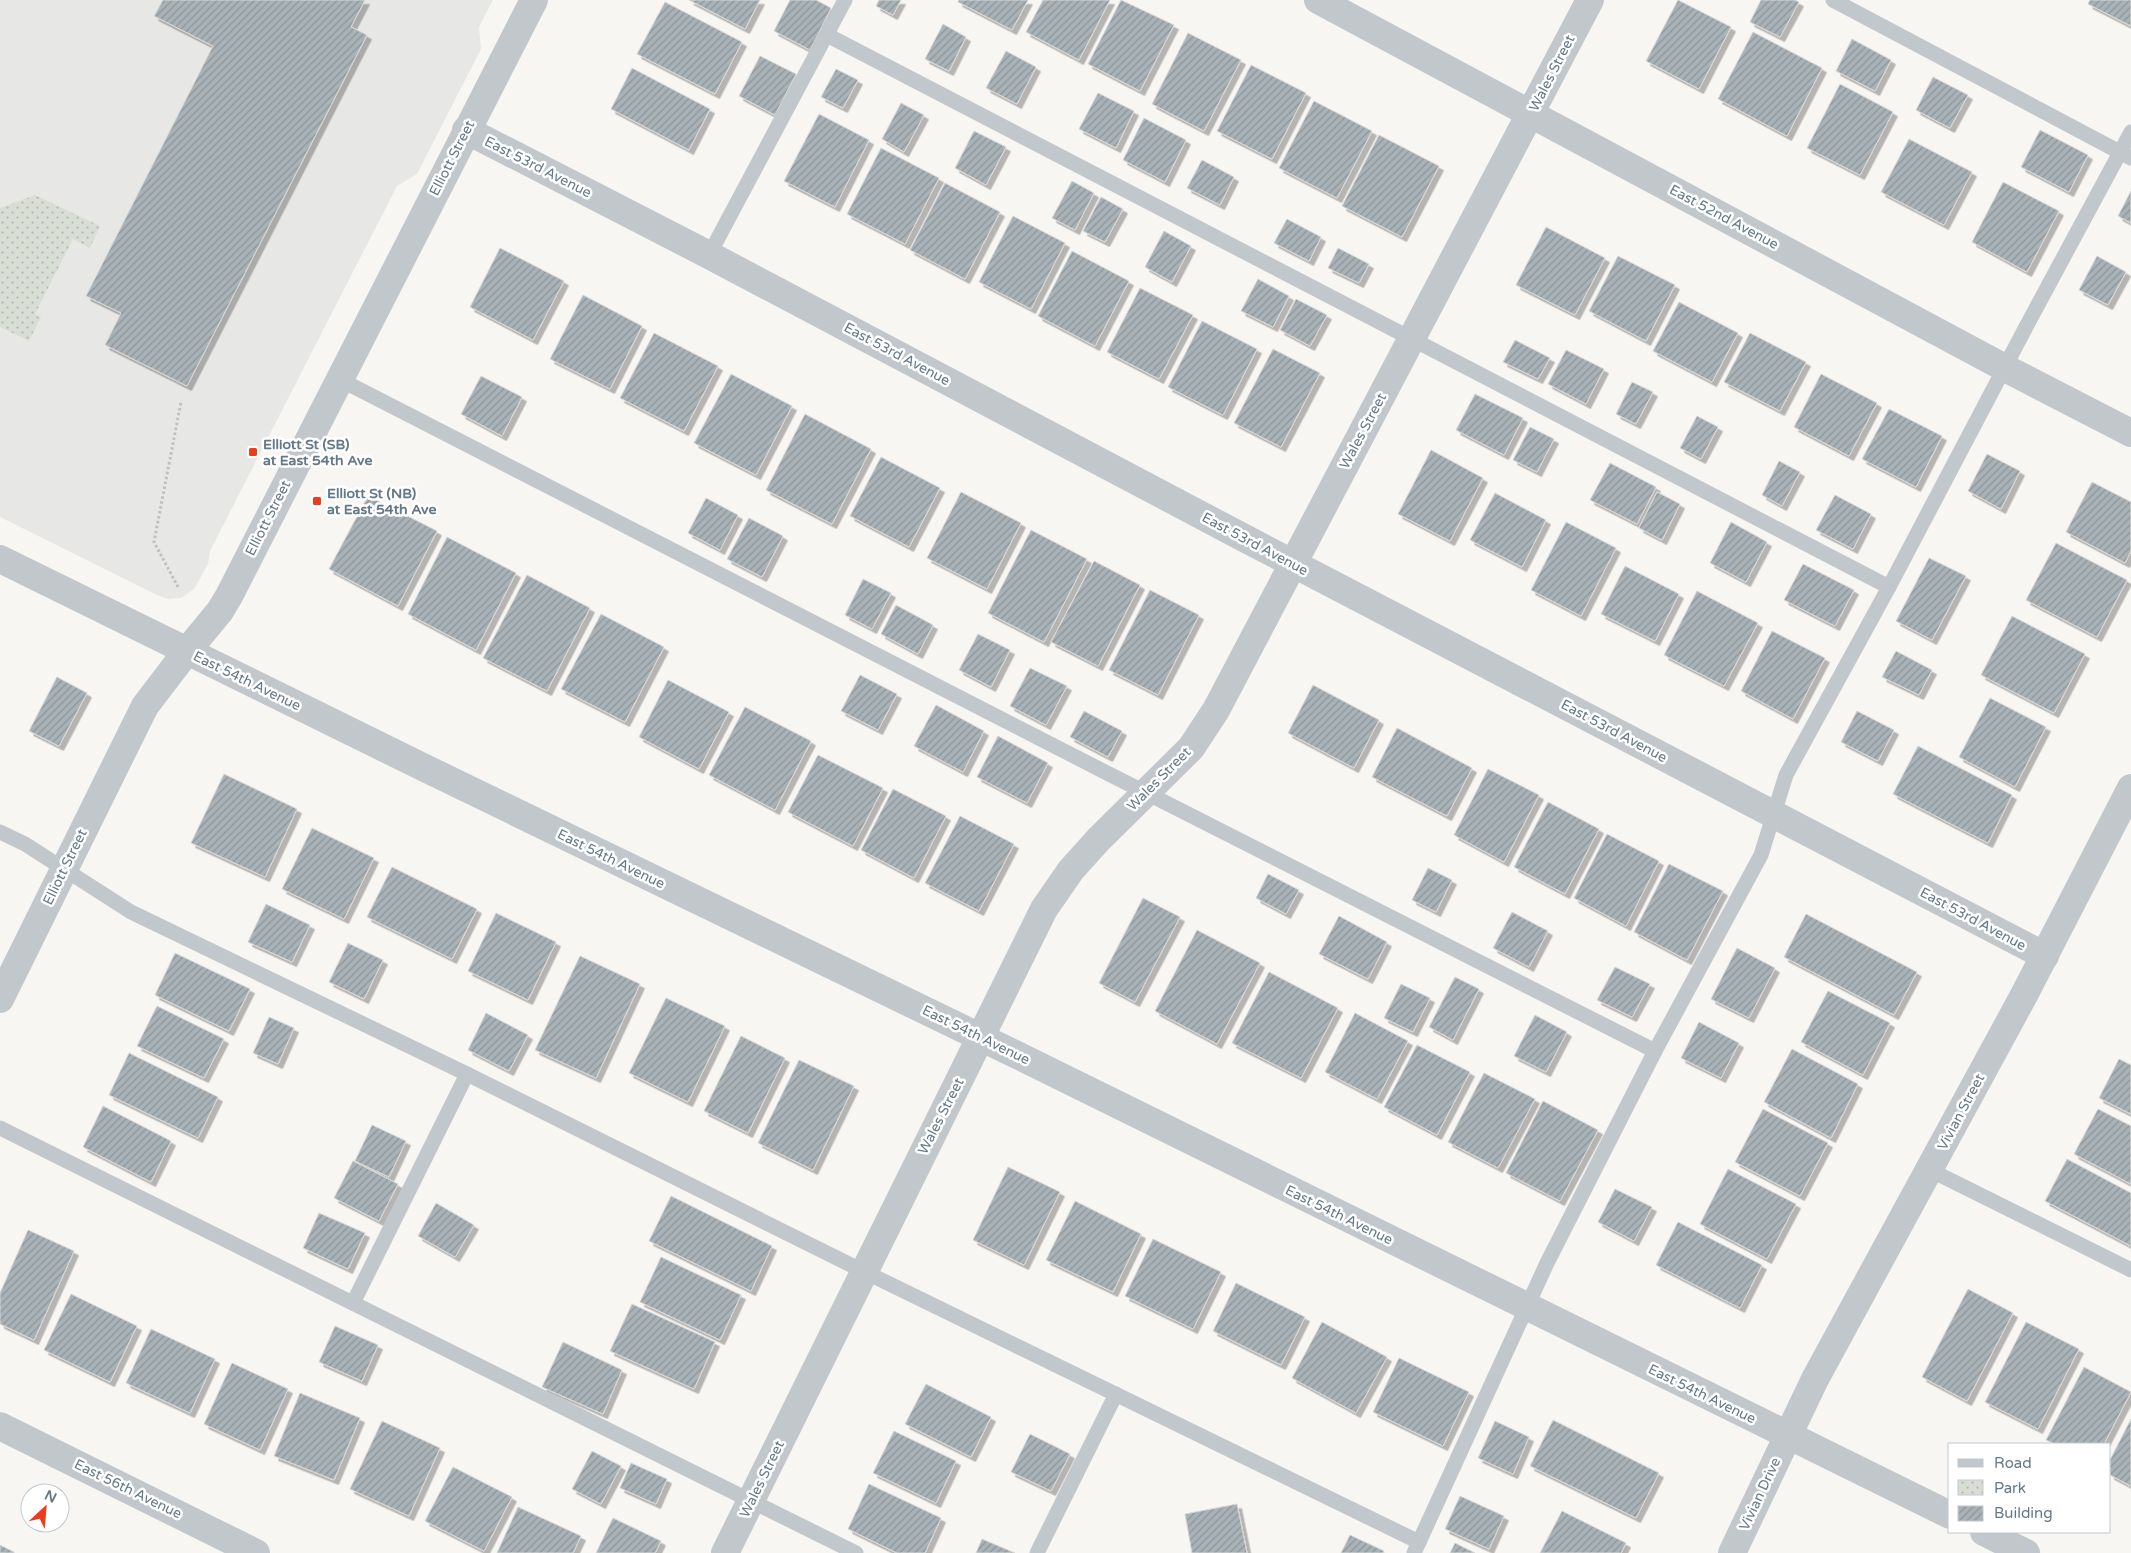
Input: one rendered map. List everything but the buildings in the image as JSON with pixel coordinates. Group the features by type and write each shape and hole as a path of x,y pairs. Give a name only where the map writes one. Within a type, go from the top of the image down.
{"street":[{"name":"Elliott Street","path":"0,999 145,706 220,611 229,596 534,0"},
{"name":"East 52nd Avenue","path":"1318,0 2005,368 2131,433"},
{"name":"Wales Street","path":"725,1553 1044,909 1071,870 1191,748 1216,710 1590,0"},
{"name":"East 53rd Avenue","path":"466,130 710,255 1293,563 2045,956"},
{"name":"East 54th Avenue","path":"0,559 980,1037 1526,1308 1948,1514"},
{"name":"Vivian Street","path":"1788,1435 1815,1379 2045,956 2131,788"},
{"name":"East 56th Avenue","path":"0,1426 256,1553"},
{"name":"Vivian Drive","path":"1732,1553 1788,1435"},
{"path":"1986,1533 2026,1553"}],"lane":[{"path":"710,255 845,0"},
{"path":"1833,0 2126,155"},
{"path":"827,35 1890,587"},
{"path":"0,832 25,844 131,912 467,1074 863,1272 1116,1394 1416,1547 1546,1263 1655,1051 1761,855 1786,775 1890,587 2005,368 2126,155 2131,132"},
{"path":"338,380 1655,1051"},
{"path":"353,1303 467,1074"},
{"path":"0,1128 856,1553"},
{"path":"1930,1170 2131,1270"},
{"path":"1037,1553 1116,1394"}],"path":[{"path":"178,587 154,542 181,402"}],"shaded area":[{"path":"0,0 493,0 479,27 481,49 417,174 397,186 210,551 208,564 194,589 181,598 167,599 157,595 0,517"}],"green space":[{"path":"35,195 100,226 90,248 73,239 35,314 41,317 29,341 0,327 0,208"}],"place":[{"name":"Elliott St (SB) at East 54th Ave","path":"253,452"},
{"name":"Elliott St (NB) at East 54th Ave","path":"317,501"}]}
